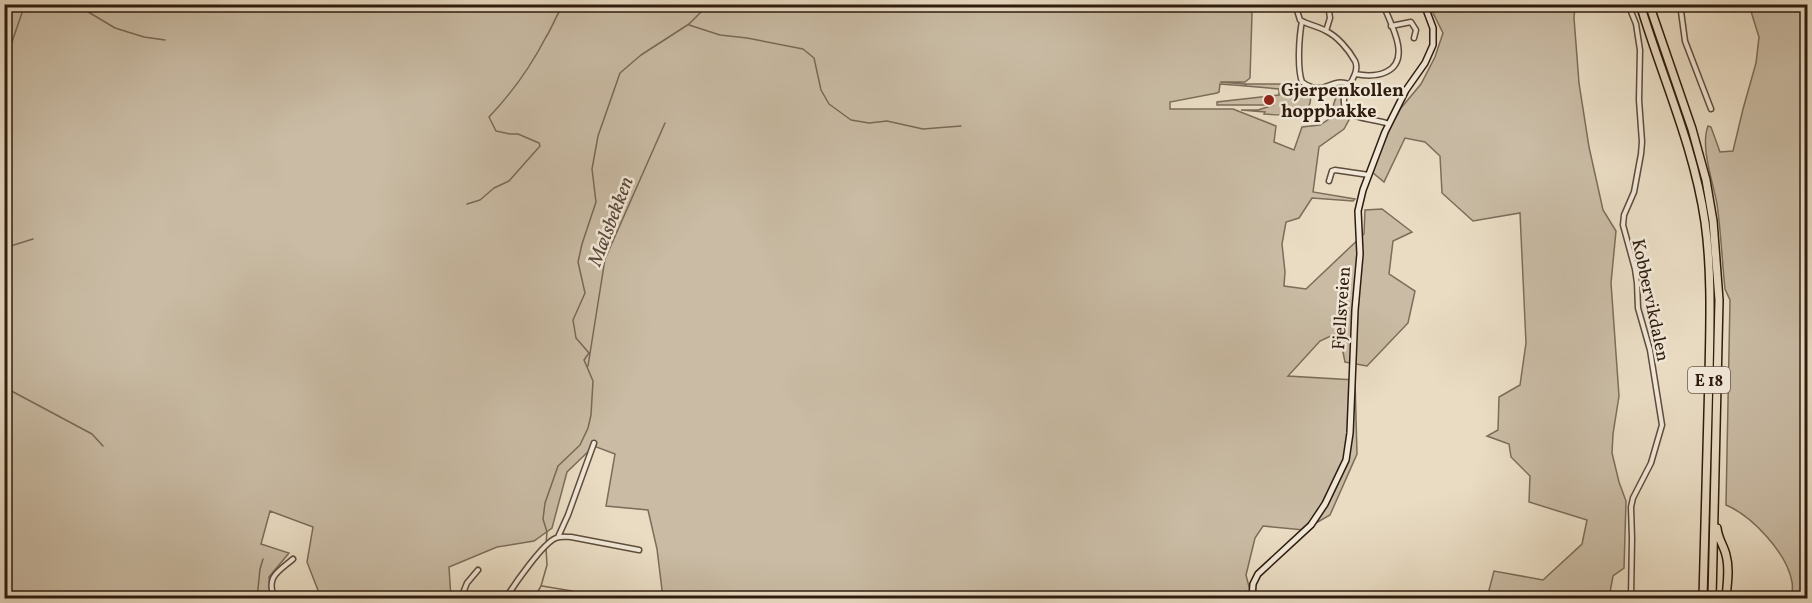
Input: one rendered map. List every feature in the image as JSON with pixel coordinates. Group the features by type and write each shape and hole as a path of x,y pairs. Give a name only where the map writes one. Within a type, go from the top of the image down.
{"highway":[{"name":"E 18","path":"1639,4 1693,162 1707,243 1710,300 1703,598"},
{"name":"E 18","path":"1649,4 1692,129 1706,180 1713,221 1719,300 1712,598"},
{"path":"1714,497 1717,533 1728,562 1726,598"}],"main road":[{"name":"Fjellsveien","path":"1252,598 1253,584 1258,574 1311,525 1329,498 1346,460 1350,433 1355,310 1360,254 1358,211 1389,124 1406,90 1425,63 1432,45 1433,28 1424,4"}],"street":[{"path":"1295,4 1302,21 1335,36 1357,65 1345,94 1344,105 1349,113 1389,124"},
{"path":"1326,31 1330,18 1328,7 1348,4"},
{"path":"1355,74 1375,76 1383,74 1392,68 1397,58 1399,48 1383,4"},
{"name":"Kobbervikdalen","path":"1628,4 1636,24 1640,50 1639,91 1642,142 1634,192 1624,214 1623,225 1635,269 1638,308 1650,350 1662,425 1651,463 1630,507 1631,598"},
{"path":"1680,4 1685,41 1711,109"},
{"path":"1302,21 1300,55 1302,82 1318,89 1337,82 1350,84"},
{"path":"1391,26 1411,22 1416,30 1414,38"},
{"path":"1329,182 1334,170 1369,175"},
{"path":"506,598 543,550 558,537 594,444"},
{"path":"558,537 571,537 639,550"},
{"path":"274,598 271,588 273,578 293,559"},
{"path":"461,598 467,583 478,570"}],"shaded area":[{"path":"4,5 1250,5 1252,14 1250,78 1245,82 1220,82 1245,84 1245,86 1220,84 1217,93 1170,102 1170,109 1233,109 1276,126 1274,142 1294,150 1302,127 1320,125 1329,119 1337,94 1341,98 1343,109 1350,118 1344,129 1319,147 1313,192 1355,199 1353,201 1312,198 1299,218 1286,222 1282,244 1284,286 1306,289 1364,234 1365,210 1382,209 1412,232 1393,241 1389,274 1415,291 1408,323 1367,366 1345,362 1339,332 1320,341 1288,376 1355,380 1357,454 1330,515 1304,530 1263,526 1255,538 1246,575 1252,598 663,598 657,549 648,510 606,506 615,454 594,446 567,472 552,528 534,541 497,547 449,567 451,598 321,598 307,562 313,527 270,511 261,544 289,553 269,577 272,598 5,598"},
{"path":"1422,5 1575,5 1579,83 1589,147 1603,210 1616,231 1611,283 1619,396 1612,453 1626,501 1624,568 1613,576 1609,598 1500,598 1488,594 1494,571 1543,580 1582,544 1587,520 1529,502 1530,476 1511,457 1509,444 1487,436 1498,430 1499,397 1520,385 1526,343 1520,213 1473,221 1442,193 1440,156 1425,142 1405,138 1384,182 1372,172 1391,126 1401,108 1421,84 1435,57 1443,33 1430,7"},
{"path":"1749,5 1807,5 1807,598 1792,596 1789,571 1776,548 1747,518 1726,505 1730,300 1725,289 1720,225 1705,144 1708,126 1711,127 1720,152 1733,151 1756,63 1759,37"},
{"name":"Gjerpenkollen hoppbakke","path":"1246,84 1297,86 1310,94 1310,102 1302,112 1287,115 1241,110 1258,110 1274,105 1217,105 1217,102 1279,95 1279,89 1246,86"}],"waterway":[{"path":"4,57 12,42 25,4"},
{"path":"75,4 115,28 144,37 165,40"},
{"path":"467,204 480,200 494,188 509,181 540,146 539,143 518,134 496,131 489,117 527,69 564,4"},
{"path":"546,544 547,532 543,519 545,503 558,466 580,445 591,415 593,381 584,360 589,353 576,338 573,320 585,293 578,262 596,202 592,169 598,136 620,73 641,55 689,24 712,4"},
{"path":"801,4 806,6 812,4"},
{"path":"689,25 720,35 803,49 814,58 821,90 829,104 851,120 869,123 887,121 923,129 961,126"},
{"name":"Mælsbekken","path":"588,366 605,259 665,123"},
{"path":"4,248 33,239"},
{"path":"4,387 92,434 103,446"},
{"path":"534,598 541,586 547,565 546,548"},
{"path":"257,598 263,559"},
{"path":"542,586 596,598"}],"place":[{"name":"Gjerpenkollen hoppbakke","path":"1269,100"}]}
